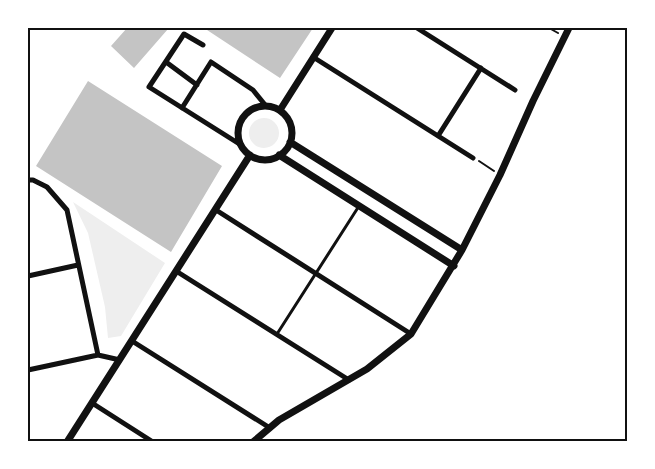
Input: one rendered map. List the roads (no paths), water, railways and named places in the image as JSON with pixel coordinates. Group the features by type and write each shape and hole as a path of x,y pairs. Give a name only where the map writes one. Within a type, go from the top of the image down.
{"street":[{"path":"280,110 332,28"},
{"path":"417,28 515,90"},
{"path":"253,442 279,420 367,369 411,334 454,266 500,175 533,101 569,28"},
{"path":"202,45 184,34 149,88 241,145"},
{"path":"313,57 473,158"},
{"path":"166,62 197,84"},
{"path":"182,108 211,62 253,90 266,106"},
{"path":"438,136 481,68"},
{"path":"259,106 273,107 280,110 289,121 291,128 292,135 288,147 279,155 265,160 250,155 245,151 238,138 239,124 246,112 259,106"},
{"path":"290,142 462,250"},
{"path":"68,442 250,155"},
{"path":"279,155 454,266"},
{"path":"28,180 33,180 47,187 67,210 98,355"},
{"path":"216,210 411,334"},
{"path":"28,276 78,265"},
{"path":"176,271 349,380"},
{"path":"132,341 270,428"},
{"path":"28,370 98,355 120,360"},
{"path":"92,403 152,442"}],"lane":[{"path":"277,334 359,206"}]}
